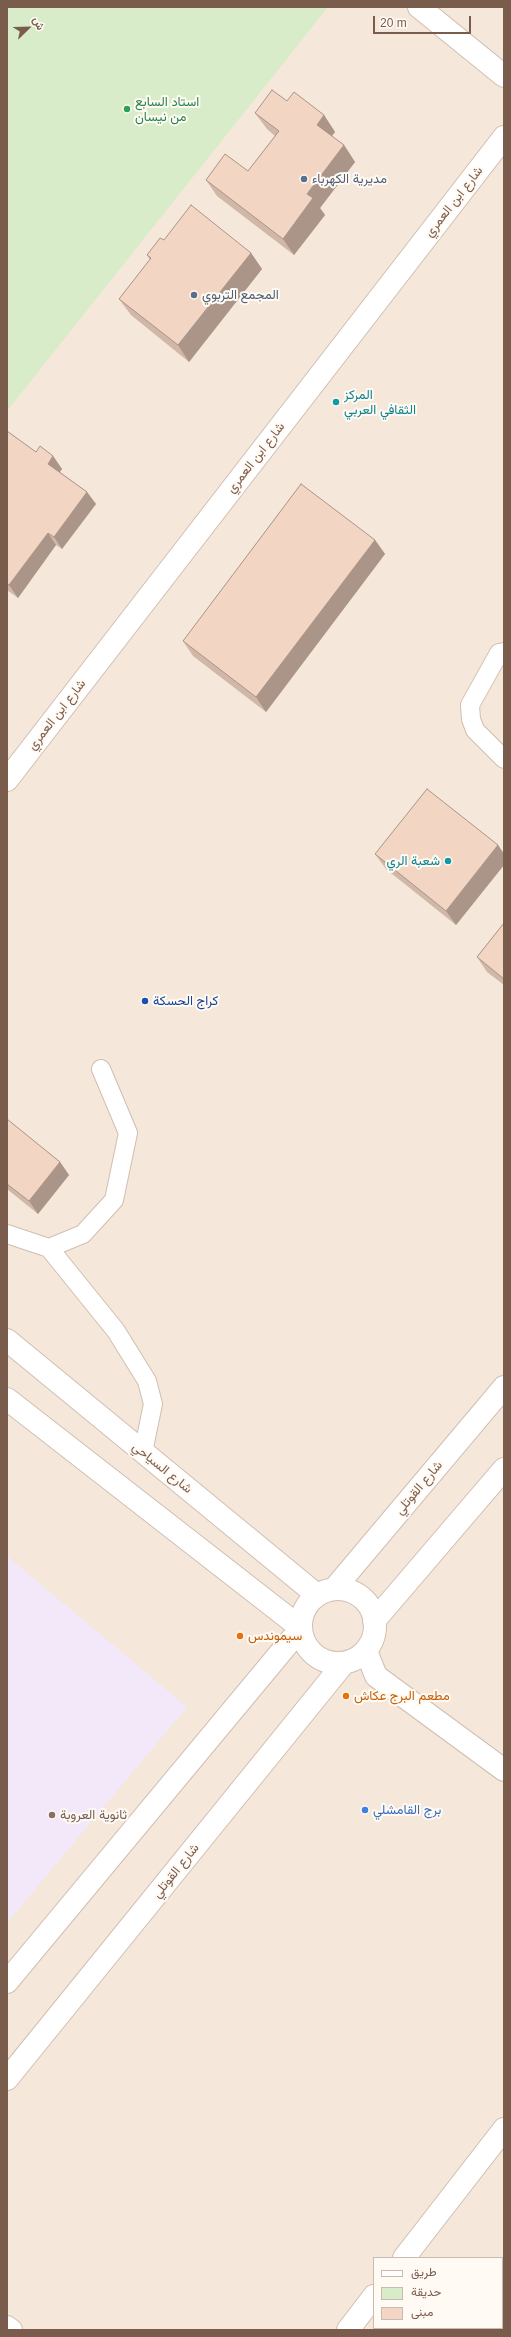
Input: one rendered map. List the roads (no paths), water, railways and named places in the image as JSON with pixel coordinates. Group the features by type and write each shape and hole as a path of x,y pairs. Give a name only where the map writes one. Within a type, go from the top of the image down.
{"street":[{"path":"419,7 504,76"},
{"name":"شارع ابن العمري","path":"7,780 504,137"},
{"name":"شارع السياحي","path":"7,1340 143,1452 326,1592"},
{"name":"شارع القوتلي","path":"326,1592 504,1387"},
{"path":"7,1399 301,1628"},
{"path":"374,1621 504,1469"},
{"path":"348,1590 361,1598 370,1608 374,1621 371,1642 366,1651 356,1659 344,1663 332,1663 320,1659 310,1651 304,1640 301,1628 302,1615 308,1604 326,1592 348,1590"},
{"path":"7,1982 301,1628"},
{"path":"366,1651 376,1676 504,1770"},
{"name":"شارع القوتلي","path":"7,2079 344,1663"},
{"path":"405,2257 504,2129"},
{"path":"348,2330 373,2297"},
{"path":"7,2327 11,2330"}],"lane":[{"path":"504,652 499,653 470,705 471,718 475,730 504,759"},
{"path":"49,1248 83,1234 114,1200 128,1133 101,1069"},
{"path":"7,1234 49,1248 116,1331 146,1381 152,1404 143,1452"}],"place":[{"name":"استاد السابع من نيسان","path":"127,109"},
{"name":"مديرية الكهرباء","path":"304,179"},
{"name":"المجمع التربوي","path":"194,295"},
{"name":"المركز الثقافي العربي","path":"336,402"},
{"name":"شعبة الري","path":"448,861"},
{"name":"كراج الحسكة","path":"145,1001"},
{"name":"سيموندس","path":"240,1636"},
{"name":"مطعم البرج عكاش","path":"346,1696"},
{"name":"برج القامشلي","path":"365,1810"},
{"name":"ثانوية العروبة","path":"52,1815"}]}
